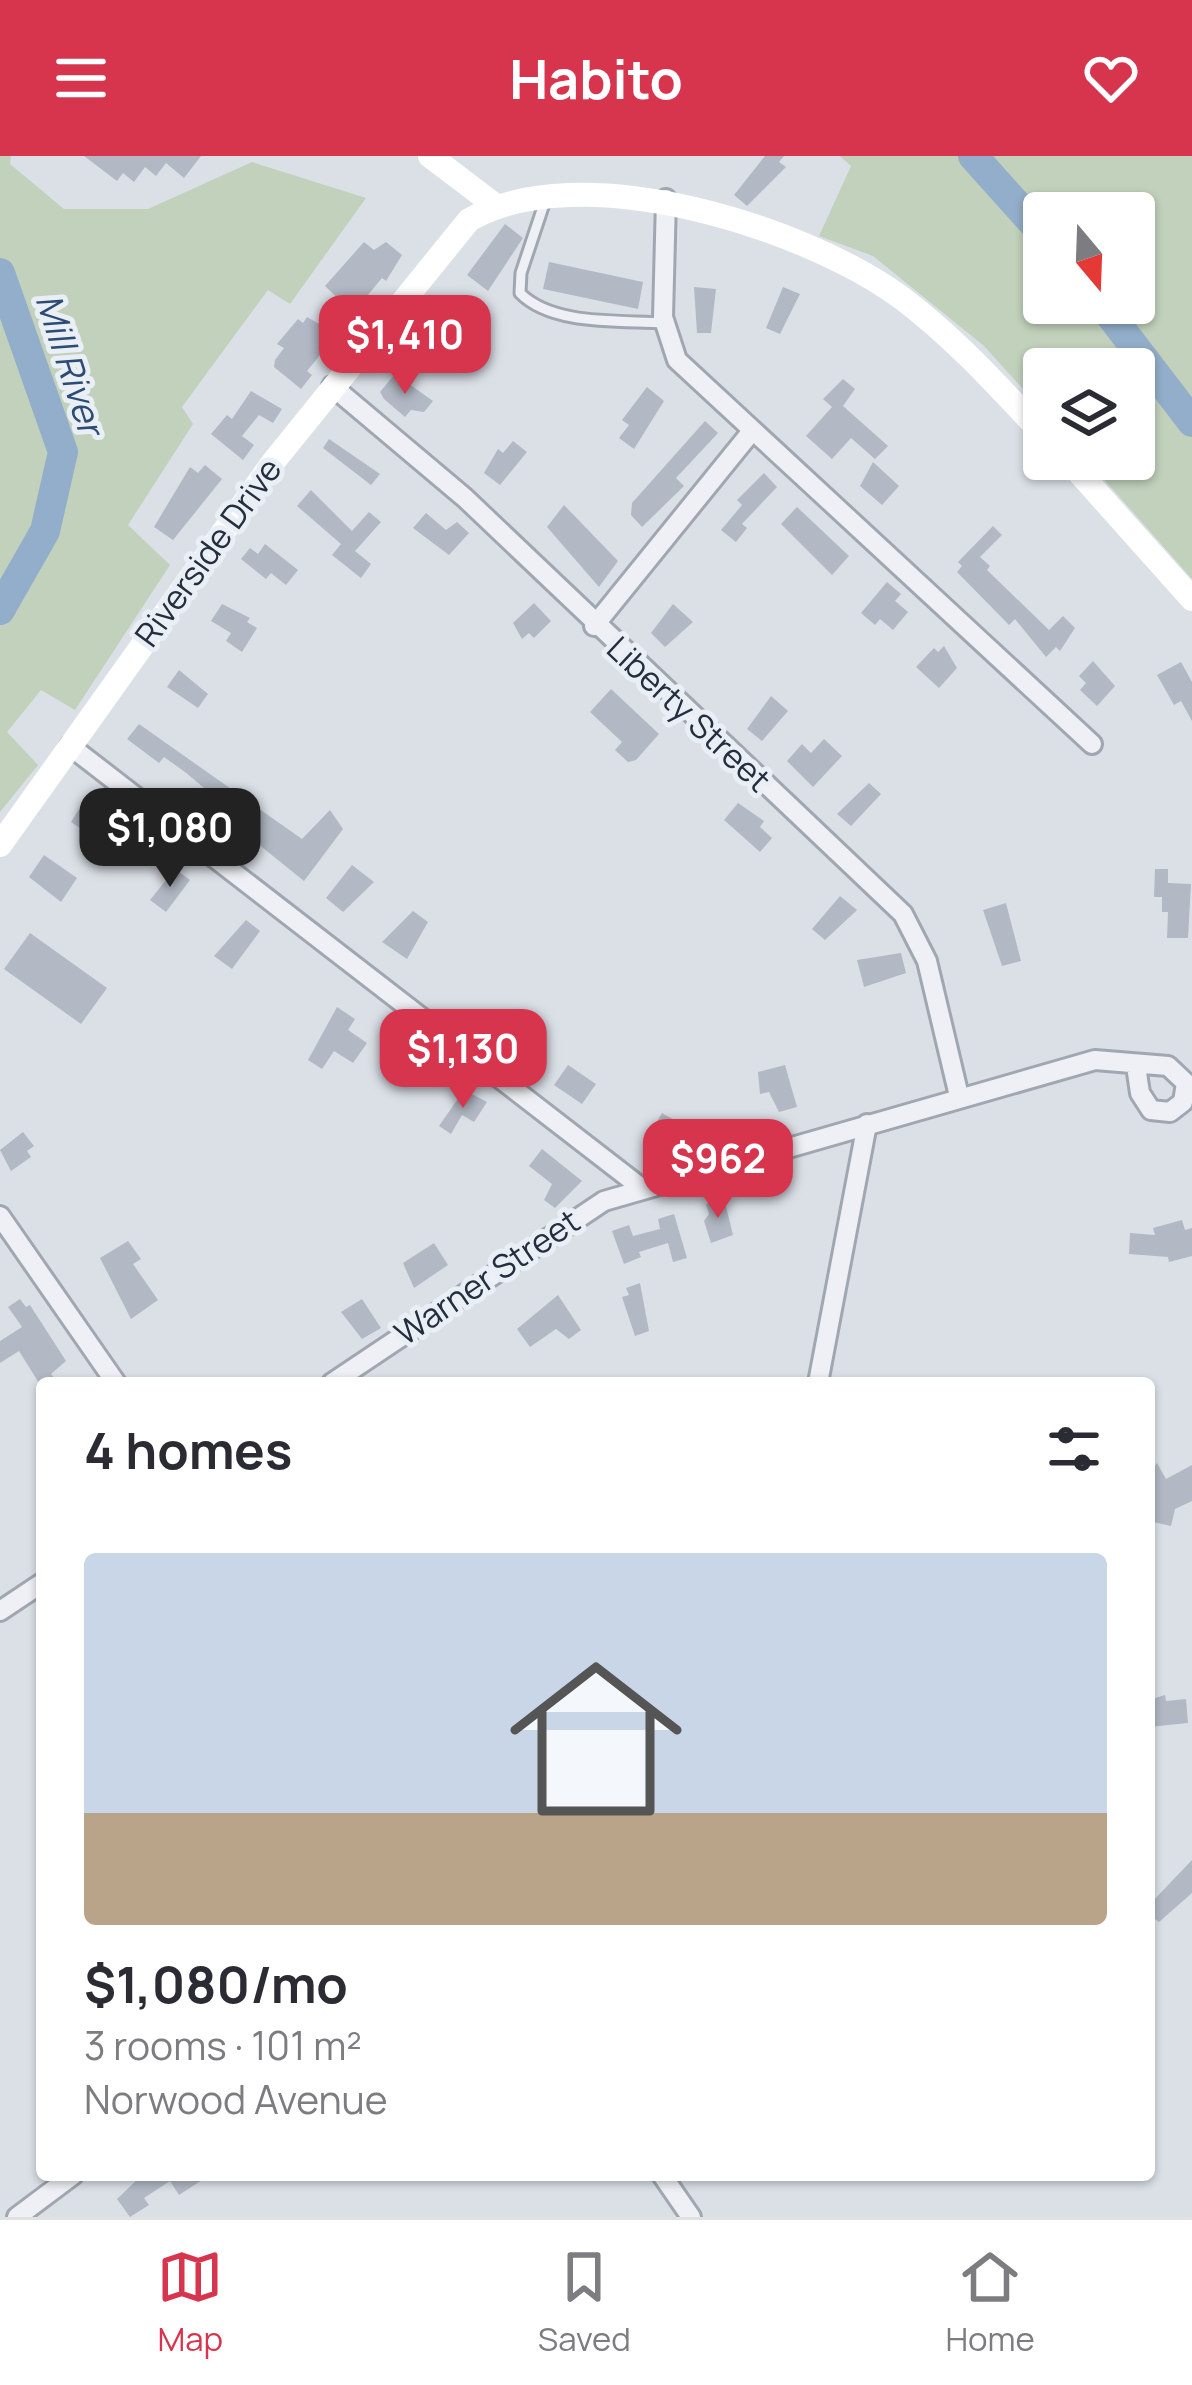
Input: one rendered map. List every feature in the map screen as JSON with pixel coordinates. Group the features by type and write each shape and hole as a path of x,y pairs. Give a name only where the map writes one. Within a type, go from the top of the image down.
{"street":[{"path":"430,156 496,206"},
{"name":"Riverside Drive","path":"0,845 332,386 469,220 496,206 548,193 616,192 666,199 797,239 878,282 959,347 1023,413"},
{"path":"666,199 664,323 676,360 1092,744"},
{"name":"Liberty Street","path":"332,386 465,498 594,626 903,914 927,961 959,1096"},
{"path":"594,626 752,431"},
{"path":"1086,480 1192,598"},
{"path":"70,746 643,1189"},
{"name":"Warner Street","path":"341,1377 575,1216 643,1189 1094,1060 1136,1066"},
{"path":"819,1377 867,1124"},
{"path":"0,1216 112,1377"},
{"path":"0,1611 36,1587"},
{"path":"17,2217 65,2181"},
{"path":"670,2181 691,2217"}],"lane":[{"path":"548,193 521,273 520,293 532,306 564,314 664,323"}],"green space":[{"path":"0,156 11,156 10,164 64,209 148,209 252,162 366,198 290,304 268,290 182,407 193,424 128,525 170,565 75,710 41,690 7,732 38,765 0,812"},
{"path":"840,156 1192,156 1192,579 1105,480 1155,480 1155,348 1023,348 1023,389 984,346 873,256 819,236 851,166"}],"building":[{"path":"84,156 201,156 184,178 166,163 156,176 145,167 134,182 123,173 117,181"},
{"path":"765,156 784,156 779,162 786,167 747,206 734,195"},
{"path":"505,224 523,238 488,291 467,275"},
{"path":"364,242 374,250 386,242 402,255 386,281 382,278 353,313 325,286"},
{"path":"549,262 643,282 638,309 543,289"},
{"path":"694,287 716,289 711,333 697,333"},
{"path":"783,287 800,294 780,334 766,328"},
{"path":"438,300 467,321 469,327 454,346 424,322"},
{"path":"307,317 337,334 307,371 312,375 301,389 274,367 284,348 277,344 298,319 303,323"},
{"path":"395,374 433,401 424,412 411,410 405,417 384,399 380,392"},
{"path":"843,379 855,389 843,406 888,446 875,459 851,438 832,459 806,436 832,407 823,399"},
{"path":"647,387 664,401 634,449 619,438 629,425 622,420"},
{"path":"251,391 282,409 273,423 259,415 242,436 254,445 243,460 211,434 227,415 232,419"},
{"path":"705,421 718,433 676,478 684,486 642,527 631,515 632,503"},
{"path":"329,439 380,474 371,485 323,448"},
{"path":"513,441 527,452 500,485 484,473 498,449 503,453"},
{"path":"873,462 899,486 882,505 860,486"},
{"path":"205,465 222,479 173,540 154,527 190,467 198,473"},
{"path":"764,473 777,487 742,524 747,528 736,542 721,530 742,505 737,500"},
{"path":"311,490 352,531 369,512 381,522 355,551 371,564 361,578 332,555 341,544 297,506"},
{"path":"564,505 618,561 599,587 547,527"},
{"path":"797,507 849,556 832,575 781,524"},
{"path":"426,513 446,530 457,522 469,533 449,555 413,528"},
{"path":"993,526 1002,535 980,557 990,566 987,570 1049,630 1063,616 1075,628 1060,651 1056,647 1046,657 1015,619 1009,625 957,572 962,566 958,562"},
{"path":"265,544 298,570 286,585 271,573 266,579 241,559 250,548 258,554"},
{"path":"887,582 901,594 895,601 908,612 893,630 880,619 875,625 861,613"},
{"path":"534,603 551,621 534,638 529,633 522,639 513,623"},
{"path":"222,604 250,618 247,622 257,628 242,652 226,641 231,633 211,621"},
{"path":"673,604 693,622 665,647 651,633"},
{"path":"944,646 957,668 939,688 916,667 934,648 938,652"},
{"path":"1093,661 1115,686 1097,706 1080,690 1086,683 1079,676"},
{"path":"1181,662 1192,682 1192,721 1181,701 1174,705 1157,675"},
{"path":"179,670 208,694 198,708 167,687"},
{"path":"611,689 659,734 636,760 628,762 615,750 622,742 590,712"},
{"path":"771,696 788,711 762,741 747,729"},
{"path":"139,724 302,839 330,810 343,829 304,881 216,810 222,803 185,772 164,757 159,763 127,739"},
{"path":"824,739 842,756 813,787 787,761 802,744 811,753"},
{"path":"869,783 881,794 851,826 837,814"},
{"path":"84,801 116,827 113,832 119,836 110,848 71,822"},
{"path":"738,803 764,821 760,827 772,838 760,852 724,820"},
{"path":"44,855 77,878 61,902 29,877"},
{"path":"352,865 374,882 343,912 326,898"},
{"path":"175,869 190,880 166,912 150,900"},
{"path":"1155,869 1168,869 1168,883 1191,884 1188,938 1167,938 1168,912 1162,912 1162,897 1154,897"},
{"path":"840,896 857,910 825,940 812,929"},
{"path":"1006,903 1021,961 1002,966 983,910"},
{"path":"413,911 428,922 407,959 382,942"},
{"path":"246,920 260,931 232,969 214,956"},
{"path":"30,933 107,988 81,1024 4,969"},
{"path":"901,953 906,973 864,987 857,960"},
{"path":"337,1007 355,1019 348,1030 367,1043 353,1063 334,1051 322,1069 308,1060"},
{"path":"396,1042 429,1066 416,1083 404,1074 398,1082 386,1074 393,1065 383,1059"},
{"path":"568,1065 596,1084 582,1104 554,1085"},
{"path":"785,1065 797,1107 779,1112 769,1092 760,1094 758,1072"},
{"path":"464,1090 487,1102 474,1122 462,1115 451,1134 439,1126"},
{"path":"662,1113 685,1126 661,1155 645,1142"},
{"path":"23,1132 34,1146 27,1151 31,1157 11,1171 0,1150"},
{"path":"542,1149 582,1181 555,1208 544,1200 552,1184 529,1166"},
{"path":"724,1198 733,1235 711,1243 704,1221 709,1214 706,1204"},
{"path":"674,1214 687,1258 673,1262 668,1243 639,1252 641,1257 624,1264 612,1231 629,1225 633,1236 660,1229 658,1219"},
{"path":"1182,1220 1185,1230 1192,1228 1192,1256 1169,1262 1168,1257 1129,1254 1130,1233 1155,1235 1153,1228"},
{"path":"128,1241 141,1259 133,1264 158,1300 131,1319 100,1258"},
{"path":"434,1243 448,1265 414,1288 403,1263"},
{"path":"640,1283 649,1331 635,1336 622,1297 629,1295 626,1288"},
{"path":"558,1295 581,1330 569,1339 556,1329 530,1347 517,1329"},
{"path":"20,1299 26,1307 30,1305 66,1361 51,1374 53,1377 36,1378 19,1351 0,1363 0,1341 22,1327 8,1307"},
{"path":"362,1299 381,1328 362,1339 341,1312"},
{"path":"1157,1463 1166,1479 1192,1465 1192,1501 1175,1509 1171,1526 1155,1522"},
{"path":"1155,1698 1186,1699 1188,1723 1155,1726"},
{"path":"1192,1860 1192,1893 1159,1922 1155,1899"},
{"path":"136,2181 170,2181 144,2198 149,2205 130,2217 117,2199"},
{"path":"170,2181 201,2181 179,2195"}],"waterway":[{"name":"Mill River","path":"973,156 1023,212"},
{"name":"Mill River","path":"0,273 63,452 45,531 0,610"},
{"name":"Mill River","path":"1117,324 1192,422"}]}
